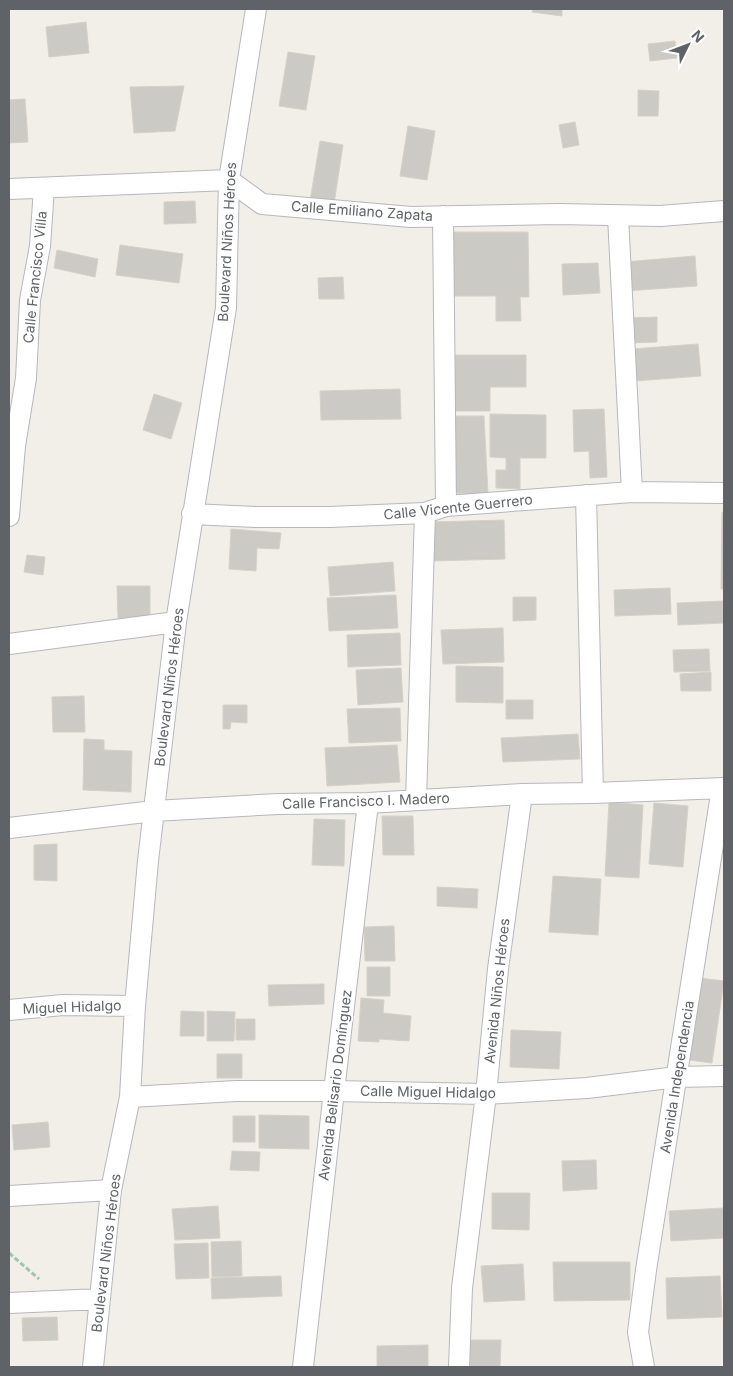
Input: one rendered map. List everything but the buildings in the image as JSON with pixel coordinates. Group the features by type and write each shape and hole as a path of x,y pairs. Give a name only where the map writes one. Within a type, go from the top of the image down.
{"street":[{"name":"Boulevard Niños Héroes","path":"93,1367 110,1190 130,1097 135,1006 148,861 176,622 226,308 229,180 256,9"},
{"path":"9,189 229,180"},
{"name":"Calle Emiliano Zapata","path":"229,180 262,204 411,217 558,214 660,216 724,211"},
{"name":"Calle Francisco Villa","path":"9,516 15,446 26,378 30,300 40,246 44,188"},
{"path":"443,216 446,506"},
{"path":"618,216 632,492"},
{"name":"Calle Vicente Guerrero","path":"192,514 255,517 330,517 425,513 446,506 632,492 724,493"},
{"path":"586,495 594,792"},
{"path":"416,800 425,513"},
{"path":"9,644 176,622"},
{"name":"Calle Francisco I. Madero","path":"9,828 154,811 278,804 368,803 522,794 723,788"},
{"name":"Avenida Independencia","path":"644,1367 638,1332 646,1270 723,788"},
{"name":"Avenida Niños Héroes","path":"459,1367 462,1288 486,1094 498,969 522,794"},
{"name":"Avenida Belisario Domínguez","path":"303,1367 368,803"},
{"name":"Miguel Hidalgo","path":"9,1010 63,1005 135,1006"},
{"name":"Calle Miguel Hidalgo","path":"130,1097 236,1092 334,1091 486,1094 587,1088 677,1077 724,1076"},
{"path":"9,1196 110,1190"},
{"path":"9,1303 100,1299"}],"path":[{"path":"9,1253 62,1300"}]}
